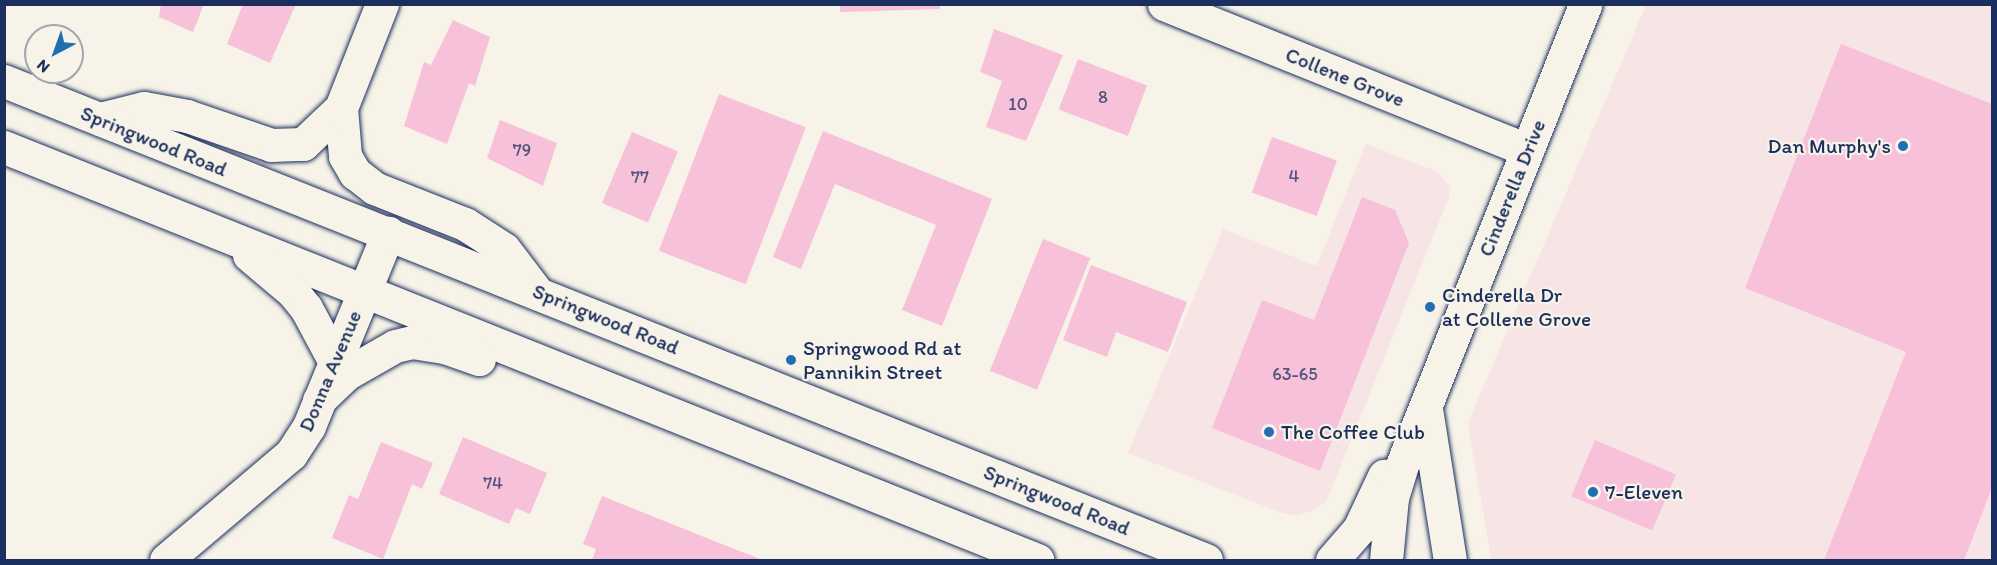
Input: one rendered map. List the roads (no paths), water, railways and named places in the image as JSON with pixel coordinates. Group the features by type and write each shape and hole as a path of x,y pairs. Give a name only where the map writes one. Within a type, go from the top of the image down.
{"main road":[{"path":"100,119 144,108 186,116 271,145 303,144 340,108 382,4"},
{"name":"Collene Grove","path":"1164,4 1527,150"},
{"name":"Cinderella Drive","path":"1425,404 1585,4"},
{"name":"Springwood Road","path":"4,81 536,291 1206,561"},
{"path":"340,108 345,156 355,173 374,188 465,224 504,249 536,291"},
{"path":"4,147 1037,561"},
{"path":"222,234 293,292 306,308 334,362"},
{"name":"Donna Avenue","path":"166,561 291,454 309,426 387,234"},
{"path":"319,400 346,374 368,359 395,346 412,342 444,347 489,363 543,363"},
{"path":"1332,561 1359,529 1396,453 1425,404"},
{"path":"1386,561 1392,498 1425,404"},
{"path":"1425,404 1450,561"}],"place":[{"name":"Dan Murphy's","path":"1903,146"},
{"name":"Cinderella Dr at Collene Grove","path":"1430,307"},
{"name":"Springwood Rd at Pannikin Street","path":"791,360"},
{"name":"The Coffee Club","path":"1269,432"},
{"name":"7-Eleven","path":"1593,492"}]}
